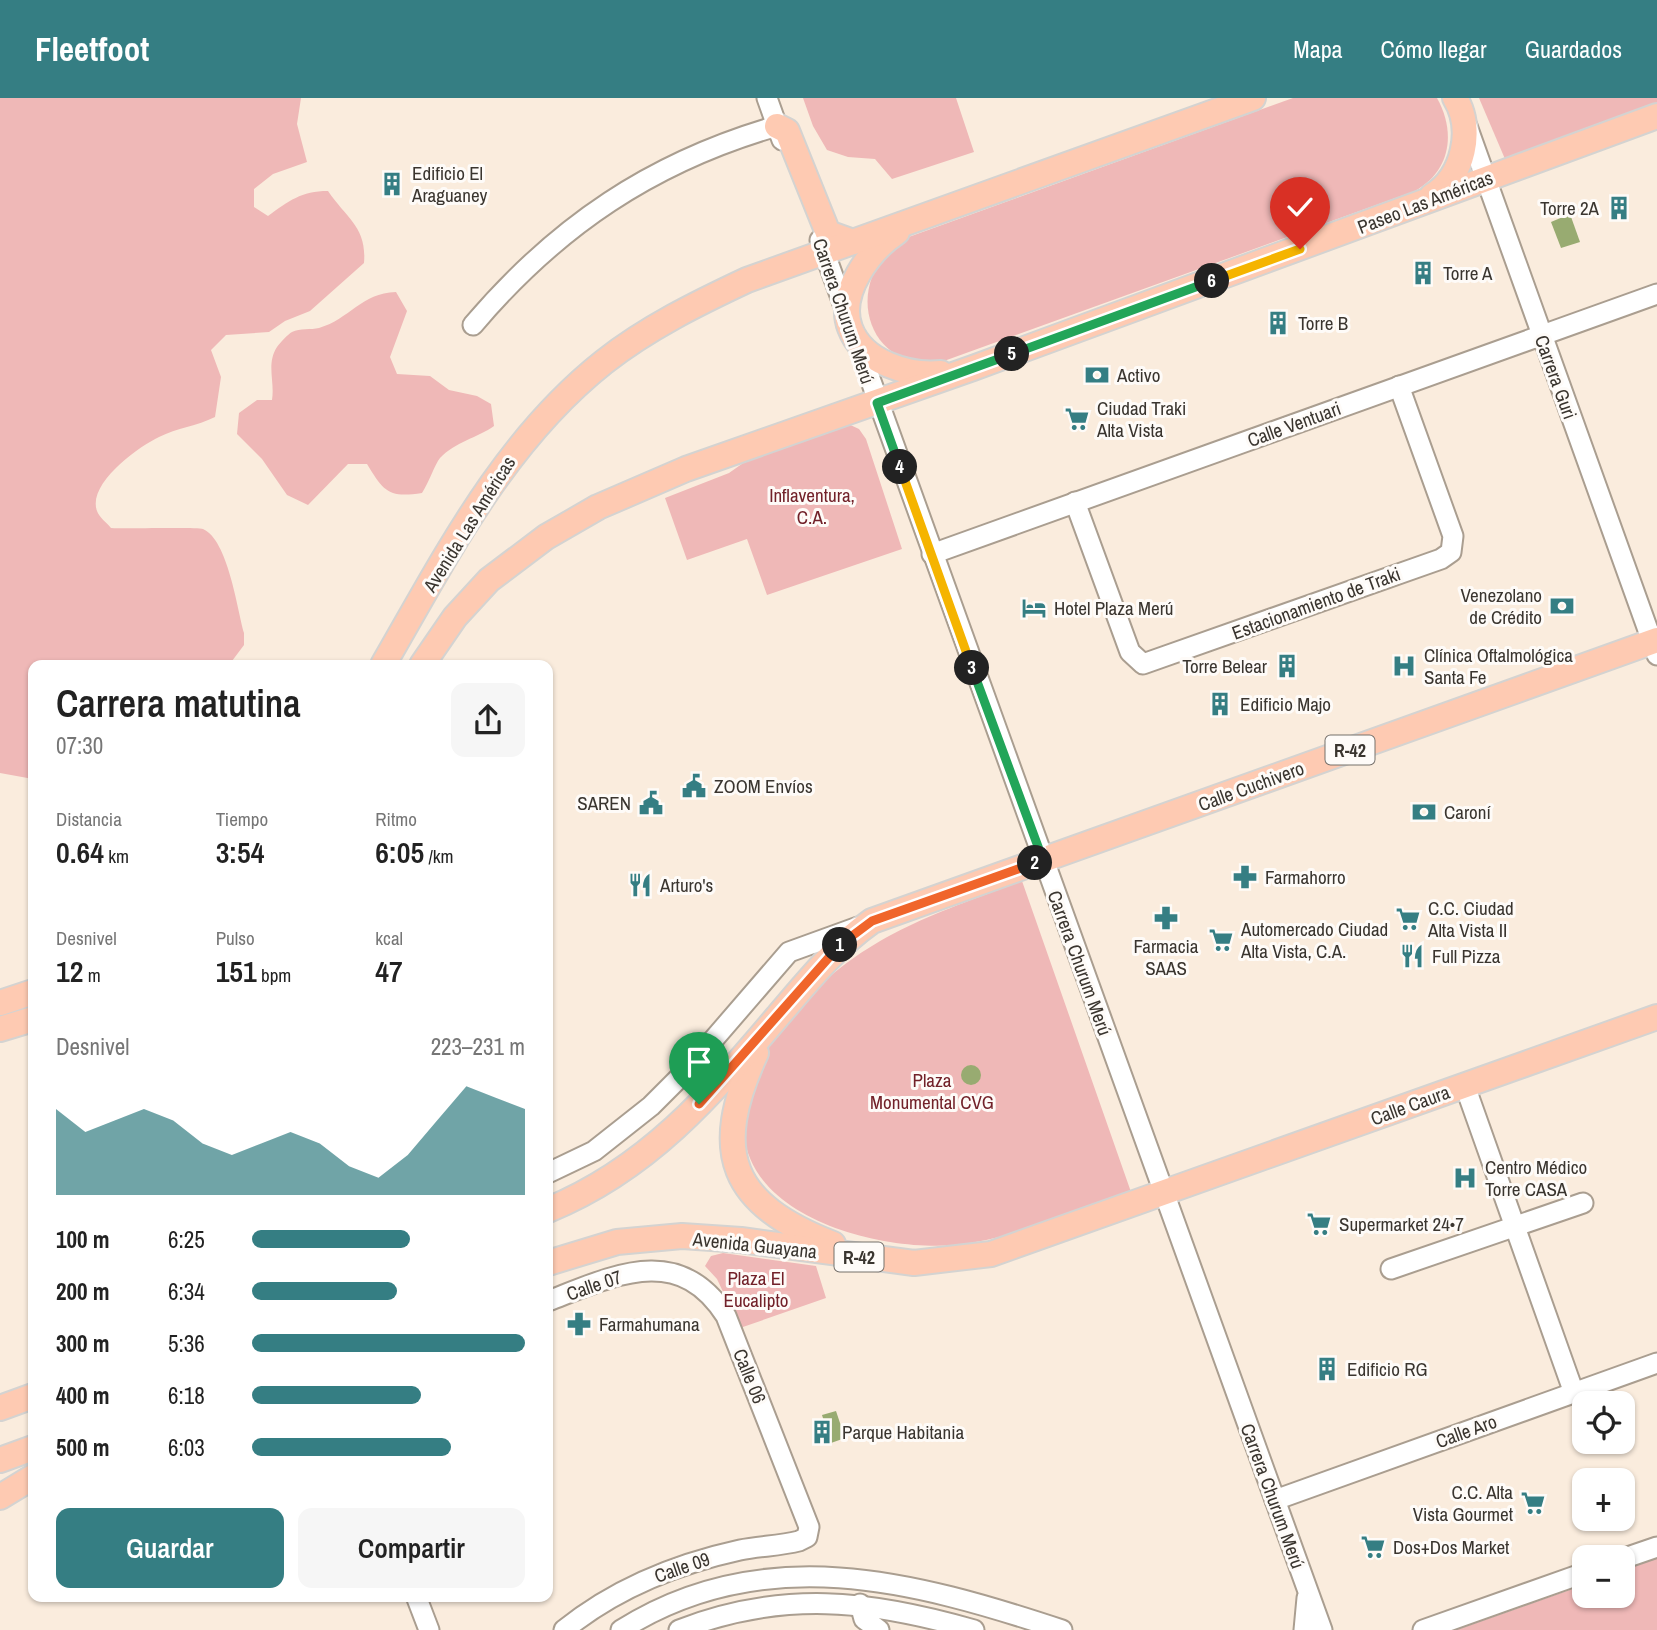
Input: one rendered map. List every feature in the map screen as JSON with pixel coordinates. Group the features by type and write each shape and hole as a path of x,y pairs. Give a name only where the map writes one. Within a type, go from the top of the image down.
{"main road":[{"path":"824,253 1253,98"},
{"path":"1414,207 1439,191 1459,164 1464,147 1458,103"},
{"name":"Paseo Las Américas","path":"877,403 1657,116"},
{"path":"778,126 787,131 828,233 853,242"},
{"path":"918,219 889,237 859,271 852,289 849,328 874,356 909,373 926,375 973,368"},
{"name":"Avenida Las Américas","path":"386,660 496,476 553,408 604,361 663,323 747,280 824,253"},
{"name":"Avenida Las Américas","path":"425,660 455,617 489,580 572,520 686,470 877,403"},
{"name":"Calle Cuchivero","path":"1043,860 1655,646"},
{"name":"R-42","path":"553,1208 598,1186 645,1156 682,1124 829,957 872,921 1043,860"},
{"path":"0,1003 28,994"},
{"path":"780,1014 757,1051 737,1099 732,1139 738,1171 758,1203 774,1215 798,1230 867,1258"},
{"name":"Calle Caura","path":"1164,1194 1657,1017"},
{"path":"0,1029 28,1021"},
{"name":"Avenida Guayana","path":"553,1261 617,1242 682,1237 741,1241 914,1263 991,1254 1164,1194"},
{"path":"0,1408 28,1398"},
{"path":"0,1460 28,1450"},
{"path":"0,1498 28,1480"}],"street":[{"name":"Carrera Churum Merú","path":"767,98 1322,1630"},
{"name":"Carrera Guri","path":"1458,103 1655,646"},
{"path":"473,325 520,272 592,211 683,161 742,136 778,126"},
{"name":"Calle Ventuari","path":"932,554 1657,294"},
{"name":"Estacionamiento de Traki","path":"1075,502 1127,644 1139,663 1149,663 1414,569 1446,556 1454,544 1399,386"},
{"path":"553,1170 594,1150 671,1088 789,953 872,921"},
{"path":"1465,1086 1573,1391"},
{"path":"1391,1269 1583,1203"},
{"name":"Calle 06","path":"641,1272 665,1271 685,1276 708,1292 722,1309 802,1506 809,1533"},
{"name":"Calle 07","path":"553,1299 619,1274 641,1272"},
{"name":"Calle Aro","path":"1580,1391 1657,1363"},
{"name":"Calle Aro","path":"1275,1500 1572,1394"},
{"path":"0,1498 28,1488"},
{"name":"Calle 09","path":"564,1630 612,1597 656,1575 713,1556 790,1543 809,1533"},
{"path":"1635,1554 1657,1546"},
{"path":"621,1630 658,1610 722,1588 768,1578 827,1575 897,1583 1062,1630"},
{"path":"1423,1630 1572,1577"},
{"path":"1304,1630 1307,1618 1306,1586"},
{"path":"679,1630 761,1606 826,1601 892,1609 974,1630"},
{"path":"418,1602 429,1630"},
{"path":"860,1604 864,1619 879,1630"}],"green space":[{"path":"0,98 301,98 297,124 307,162 273,174 254,189 254,207 268,216 303,195 328,191 359,232 364,263 310,311 285,321 269,332 226,335 211,350 221,377 215,417 166,434 139,449 107,478 96,500 98,513 111,528 198,528 212,536 219,546 230,576 244,633 244,645 233,660 28,660 28,778 0,773"},
{"path":"803,98 956,98 974,152 892,179 875,159 848,157 827,150 813,126"},
{"path":"1293,98 1437,98 1447,124 1447,150 1443,162 1427,183 1415,191 944,361 917,362 896,354 880,340 870,320 868,299 872,276 885,255 906,238"},
{"path":"1479,98 1657,98 1657,104 1505,159"},
{"path":"396,292 407,311 390,357 397,374 430,376 449,390 477,396 491,404 494,426 452,448 440,458 422,493 402,495 388,491 367,464 348,464 308,505 287,495 262,459 237,434 239,413 257,400 272,400 272,360 278,345 290,333 330,324 364,301 384,293"},
{"name":"Inflaventura, C.A.","path":"846,423 859,429 866,439 902,549 767,595 747,539 687,560 665,498 729,473 756,454"},
{"name":"Plaza Monumental CVG","path":"1022,881 1131,1192 1022,1231 954,1245 893,1242 859,1235 825,1224 795,1208 770,1188 752,1163 744,1133 747,1105 764,1050 771,1037 824,982 875,944 930,916"},
{"name":"Plaza El Eucalipto","path":"723,1253 816,1266 826,1298 740,1328 717,1279 705,1266 711,1256"},
{"path":"1657,1558 1657,1630 1456,1630 1572,1589 1572,1608 1635,1608 1635,1566"}],"shaded area":[{"path":"1570,214 1580,242 1561,248 1551,222"},
{"path":"971,1065 978,1068 981,1075 978,1082 971,1085 964,1082 961,1075 964,1068"},
{"path":"836,1411 845,1438 831,1443 822,1415"}],"place":[{"name":"Edificio El Araguaney","path":"392,184"},
{"name":"Torre 2A","path":"1619,208"},
{"name":"Torre A","path":"1423,273"},
{"name":"Torre B","path":"1278,323"},
{"name":"Activo","path":"1097,375"},
{"name":"Ciudad Traki Alta Vista","path":"1077,419"},
{"name":"Venezolano de Crédito","path":"1562,606"},
{"name":"Hotel Plaza Merú","path":"1034,608"},
{"name":"Torre Belear","path":"1287,666"},
{"name":"Clínica Oftalmológica Santa Fe","path":"1404,666"},
{"name":"Edificio Majo","path":"1220,704"},
{"name":"ZOOM Envíos","path":"694,786"},
{"name":"SAREN","path":"651,803"},
{"name":"Caroní","path":"1424,812"},
{"name":"Farmahorro","path":"1245,877"},
{"name":"Arturo's","path":"640,885"},
{"name":"Farmacia SAAS","path":"1166,918"},
{"name":"C.C. Ciudad Alta Vista II","path":"1408,919"},
{"name":"Automercado Ciudad Alta Vista, C.A.","path":"1221,940"},
{"name":"Full Pizza","path":"1412,956"},
{"name":"Centro Médico Torre CASA","path":"1465,1178"},
{"name":"Supermarket 24•7","path":"1319,1224"},
{"name":"Farmahumana","path":"579,1324"},
{"name":"Edificio RG","path":"1327,1369"},
{"name":"Parque Habitania","path":"822,1432"},
{"name":"C.C. Alta Vista Gourmet","path":"1533,1503"},
{"name":"Dos+Dos Market","path":"1373,1547"}],"route":[{"path":"699,1104 780,1014 809,977 849,937 872,921 1043,860 877,403 1300,249"}]}
